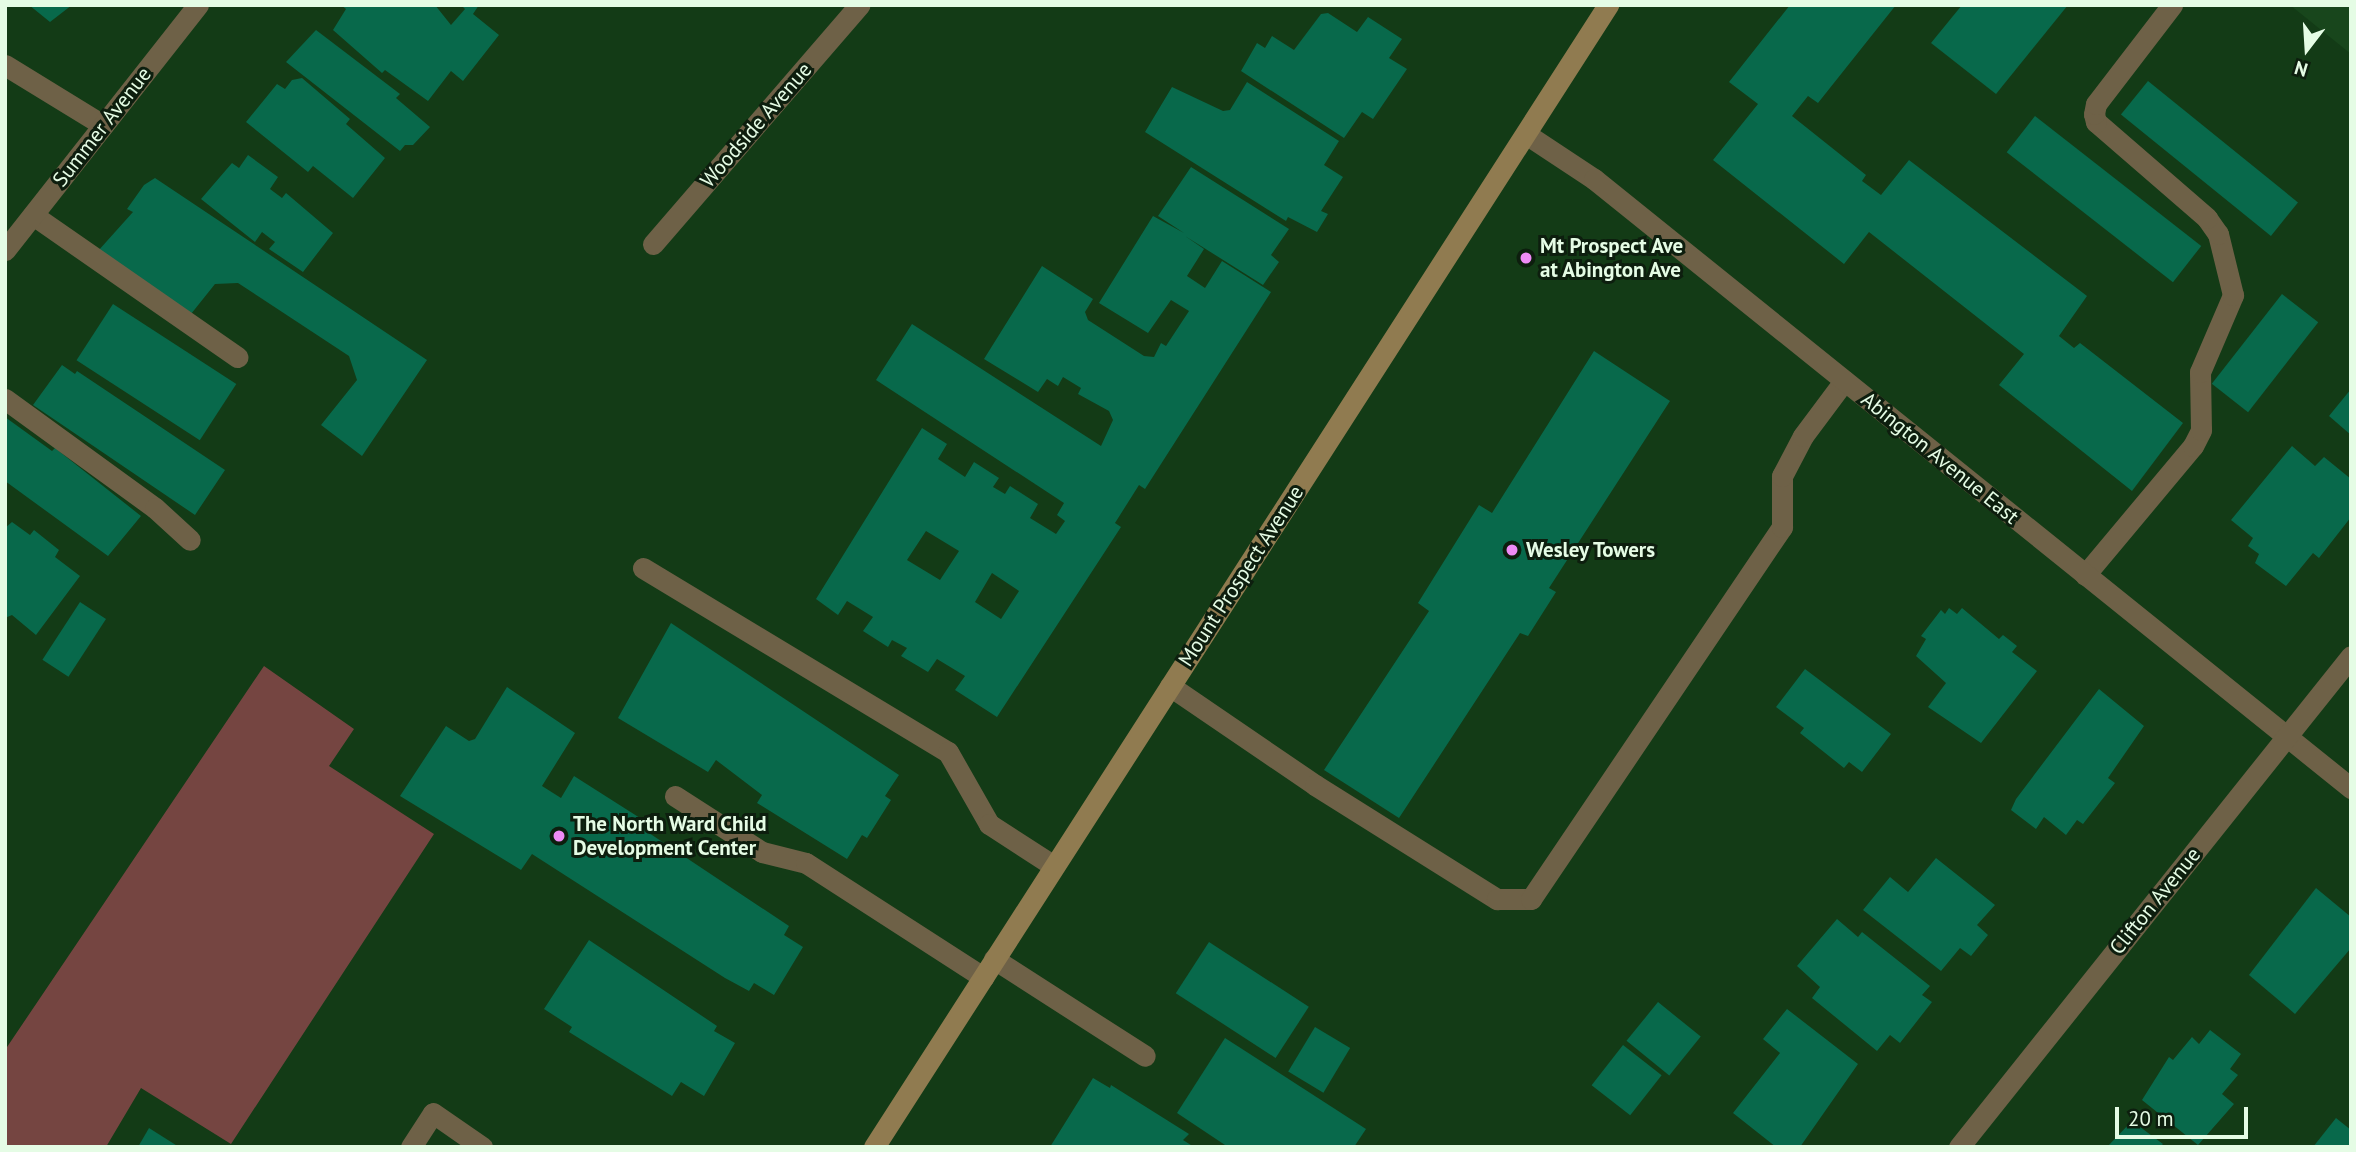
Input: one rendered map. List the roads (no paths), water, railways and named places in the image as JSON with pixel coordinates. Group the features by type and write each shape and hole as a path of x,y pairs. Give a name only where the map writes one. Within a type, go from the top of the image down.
{"main road":[{"name":"Mount Prospect Avenue","path":"881,1144 988,968 1608,5"}],"street":[{"name":"Summer Avenue","path":"5,250 198,5"},
{"name":"Woodside Avenue","path":"653,244 859,5"},
{"path":"2085,575 2193,446 2201,430 2200,372 2233,295 2218,234 2207,218 2096,122 2094,114 2096,104 2172,5"},
{"path":"5,65 103,125"},
{"name":"Abington Avenue East","path":"1526,134 1594,180 2351,788"},
{"path":"33,215 237,357"},
{"path":"1170,685 1315,785 1497,899 1531,899 1782,527 1782,475 1803,436 1844,381"},
{"path":"5,398 155,508 190,540"},
{"path":"643,568 948,752 989,824 1054,866"},
{"name":"Clifton Avenue","path":"1959,1147 2351,656"},
{"path":"676,796 762,852 806,863 1145,1056"},
{"path":"411,1147 433,1113 482,1147"}],"place":[{"name":"Mt Prospect Ave at Abington Ave","path":"1526,258"},
{"name":"Wesley Towers","path":"1512,550"},
{"name":"The North Ward Child Development Center","path":"559,836"}]}
